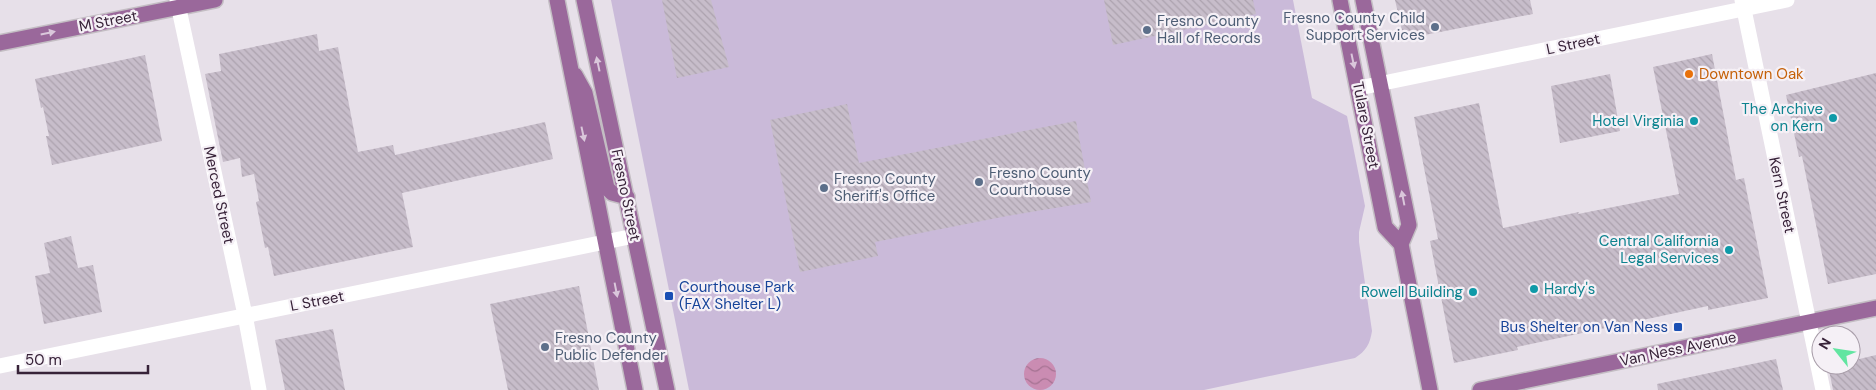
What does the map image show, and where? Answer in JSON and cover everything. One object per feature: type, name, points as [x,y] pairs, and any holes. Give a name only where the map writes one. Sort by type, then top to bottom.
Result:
[{"type":"main road","name":"M Street","points":[[0,43],[178,4],[215,0]]},
{"type":"main road","name":"Fresno Street","points":[[557,0],[568,63],[635,390]]},
{"type":"main road","name":"Fresno Street","points":[[584,0],[667,390]]},
{"type":"main road","name":"Tulare Street","points":[[1340,0],[1385,226],[1401,244],[1430,390]]},
{"type":"main road","name":"Tulare Street","points":[[1364,0],[1409,225],[1401,244]]},
{"type":"main road","points":[[568,63],[585,93],[608,188],[612,193],[627,197]]},
{"type":"main road","name":"Van Ness Avenue","points":[[1480,390],[1876,308]]},
{"type":"street","name":"L Street","points":[[1359,88],[1743,5],[1787,0]]},
{"type":"street","name":"Merced Street","points":[[178,4],[245,315],[259,390]]},
{"type":"street","name":"Kern Street","points":[[1743,5],[1823,390]]},
{"type":"street","name":"L Street","points":[[0,366],[634,236]]},
{"type":"shaded area","points":[[611,0],[1293,0],[1312,98],[1347,116],[1365,206],[1359,232],[1359,242],[1372,331],[1369,343],[1365,350],[1355,358],[1204,390],[689,390]]},
{"type":"water","points":[[1040,358],[1046,359],[1051,363],[1055,368],[1055,380],[1051,385],[1046,389],[1040,390],[1034,389],[1029,385],[1025,380],[1024,374],[1025,368],[1029,363],[1034,359]]},
{"type":"building","points":[[662,0],[711,0],[729,67],[677,78]]},
{"type":"building","name":"Fresno County Hall of Records","points":[[1104,0],[1253,0],[1256,14],[1113,45]]},
{"type":"building","name":"Fresno County Child Support Services","points":[[1395,0],[1530,0],[1533,14],[1404,39]]},
{"type":"building","points":[[317,34],[319,51],[338,47],[358,152],[393,145],[395,155],[545,122],[553,159],[402,193],[413,247],[274,276],[268,247],[265,248],[256,202],[259,201],[254,174],[242,177],[240,158],[223,162],[205,74],[221,71],[219,54]]},
{"type":"building","points":[[1712,54],[1736,180],[1744,178],[1768,298],[1708,310],[1708,306],[1517,347],[1518,350],[1454,363],[1430,241],[1438,239],[1414,117],[1479,103],[1503,228],[1679,194],[1653,67]]},
{"type":"building","points":[[145,55],[162,141],[52,165],[46,136],[49,136],[35,79]]},
{"type":"building","points":[[1876,73],[1876,274],[1828,284],[1802,156],[1799,157],[1786,95]]},
{"type":"building","points":[[1610,74],[1620,131],[1560,143],[1551,86]]},
{"type":"building","points":[[847,104],[859,163],[1076,121],[1091,202],[1007,216],[875,242],[878,256],[800,272],[770,120]]},
{"type":"building","points":[[71,236],[78,268],[93,265],[102,312],[44,324],[35,276],[50,273],[44,243]]},
{"type":"building","name":"Fresno County Public Defender","points":[[579,286],[599,390],[508,390],[490,304]]},
{"type":"building","points":[[333,329],[345,390],[285,390],[275,340]]},
{"type":"building","points":[[1876,355],[1876,390],[1833,390],[1830,375],[1861,375],[1861,359]]},
{"type":"building","points":[[1776,359],[1783,390],[1658,390],[1657,384]]},
{"type":"place","name":"Fresno County Child Support Services","points":[[1435,27]]},
{"type":"place","name":"Fresno County Hall of Records","points":[[1147,30]]},
{"type":"place","name":"Downtown Oak","points":[[1689,74]]},
{"type":"place","name":"The Archive on Kern","points":[[1833,118]]},
{"type":"place","name":"Hotel Virginia","points":[[1694,121]]},
{"type":"place","name":"Fresno County Courthouse","points":[[979,182]]},
{"type":"place","name":"Fresno County Sheriff's Office","points":[[824,188]]},
{"type":"place","name":"Central California Legal Services","points":[[1729,250]]},
{"type":"place","name":"Hardy's","points":[[1534,289]]},
{"type":"place","name":"Rowell Building","points":[[1473,292]]},
{"type":"place","name":"Courthouse Park (FAX Shelter L)","points":[[669,296]]},
{"type":"place","name":"Bus Shelter on Van Ness","points":[[1678,327]]},
{"type":"place","name":"Fresno County Public Defender","points":[[545,347]]}]
